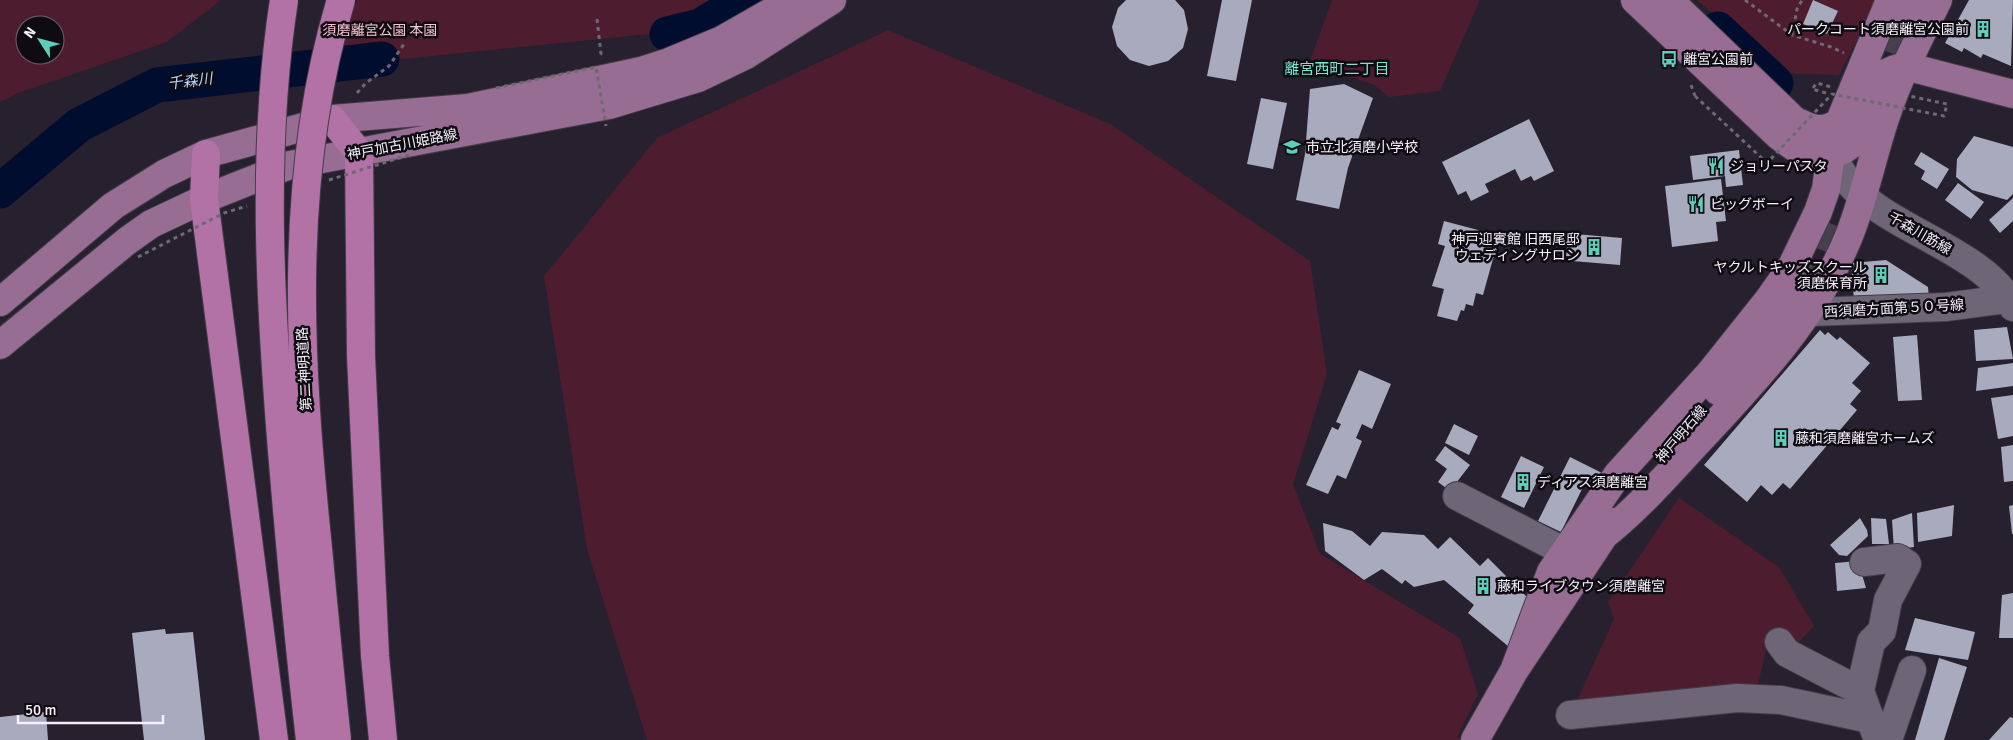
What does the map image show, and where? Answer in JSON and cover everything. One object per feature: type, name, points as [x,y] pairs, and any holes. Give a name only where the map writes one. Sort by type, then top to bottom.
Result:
[{"type":"highway","name":"第二神明道路","points":[[284,0],[272,109],[270,231],[272,306],[289,527],[310,740]]},
{"type":"highway","name":"第二神明道路","points":[[337,740],[302,375],[301,303],[308,168],[317,105],[341,0]]},
{"type":"highway","points":[[332,119],[359,153],[361,365],[375,656],[383,740]]},
{"type":"highway","points":[[206,154],[204,199],[274,740]]},
{"type":"main road","name":"神戸加古川姫路線","points":[[0,302],[113,206],[164,174],[206,154],[332,119],[468,108],[613,78],[696,52],[744,28],[792,0]]},
{"type":"main road","name":"神戸加古川姫路線","points":[[0,346],[127,241],[151,224],[204,199],[290,165],[609,105],[698,78],[746,55],[832,0]]},
{"type":"main road","points":[[1635,0],[1787,128],[1805,171],[1826,189]]},
{"type":"main road","points":[[1668,0],[1787,128],[1802,152],[1812,155],[1831,153],[1849,148],[1864,135],[1905,66],[1938,0]]},
{"type":"main road","points":[[1514,671],[1552,572],[1618,474],[1710,373],[1769,300],[1792,266],[1818,212],[1826,189],[1831,153],[1839,123],[1902,4]]},
{"type":"main road","points":[[1787,128],[1819,130],[1830,128],[1839,123],[1874,81],[1888,71],[1905,66],[2013,94]]},
{"type":"main road","points":[[1475,740],[1514,671],[1602,537],[1629,516],[1767,368],[1805,300],[1830,276],[1850,235],[1886,114],[1905,66]]},
{"type":"street","name":"千森川筋線","points":[[1831,153],[1860,202],[1886,213],[1956,254],[1996,283],[2011,301]]},
{"type":"street","points":[[1826,189],[1860,202]]},
{"type":"street","name":"西須磨方面第５０号線","points":[[1805,300],[1946,307],[2011,301]]},
{"type":"street","points":[[1457,496],[1565,552]]},
{"type":"street","points":[[1864,562],[1898,558],[1907,564],[1888,600],[1882,631],[1871,642],[1860,691],[1874,729]]},
{"type":"street","points":[[1779,642],[1787,653],[1860,691]]},
{"type":"street","points":[[1888,740],[1912,670]]},
{"type":"street","points":[[1570,715],[1737,698],[1780,700],[1874,729]]},
{"type":"path","points":[[1745,0],[1792,35],[1831,46],[1851,57]]},
{"type":"path","points":[[1792,35],[1797,9],[1802,0]]},
{"type":"path","points":[[597,19],[601,54]]},
{"type":"path","points":[[351,100],[366,83],[389,66],[404,44]]},
{"type":"path","points":[[496,88],[596,67],[606,126]]},
{"type":"path","points":[[1836,88],[1817,83],[1812,89],[1944,116],[1947,104],[1909,96]]},
{"type":"path","points":[[1690,84],[1695,96],[1767,163],[1832,94]]},
{"type":"green space","points":[[0,0],[221,0],[167,42],[18,93],[0,102]]},
{"type":"green space","name":"須磨離宮公園 本園","points":[[357,0],[747,0],[698,29],[334,66]]},
{"type":"green space","points":[[1332,0],[1480,0],[1440,91],[1389,97],[1374,85],[1310,61]]},
{"type":"green space","points":[[1697,0],[1878,0],[1839,75],[1784,73]]},
{"type":"green space","points":[[888,30],[1110,124],[1310,261],[1327,374],[1293,484],[1320,554],[1460,638],[1478,694],[1457,737],[1464,740],[647,740],[587,549],[544,276],[657,138]]},
{"type":"green space","points":[[1679,498],[1779,567],[1814,626],[1794,647],[1770,633],[1757,689],[1575,705],[1614,619],[1608,602]]},
{"type":"building","points":[[1126,0],[1175,0],[1184,10],[1188,29],[1183,48],[1168,61],[1149,66],[1130,60],[1117,46],[1112,27],[1118,8]]},
{"type":"building","points":[[1222,0],[1252,0],[1236,81],[1207,76]]},
{"type":"building","points":[[1813,0],[1838,11],[1827,34],[1803,24]]},
{"type":"building","name":"パークコート須磨離宮公園前","points":[[1969,0],[2013,0],[2011,66],[1983,54],[1981,58],[1964,48],[1962,52],[1945,43]]},
{"type":"building","points":[[1344,84],[1373,98],[1348,168],[1339,209],[1296,200],[1305,154],[1310,89]]},
{"type":"building","points":[[1261,98],[1287,103],[1273,169],[1247,164]]},
{"type":"building","points":[[1529,119],[1554,171],[1534,181],[1531,176],[1521,181],[1515,169],[1485,184],[1489,192],[1471,201],[1466,191],[1458,195],[1442,162]]},
{"type":"building","points":[[1974,136],[2013,147],[2013,194],[2007,200],[1972,190],[1956,177],[1957,159]]},
{"type":"building","name":"ジョリーパスタ","points":[[1739,150],[1743,185],[1726,187],[1725,176],[1693,180],[1690,156]]},
{"type":"building","points":[[1921,152],[1949,169],[1937,189],[1921,179],[1925,171],[1914,164]]},
{"type":"building","name":"ビッグボーイ","points":[[1721,179],[1726,221],[1716,222],[1718,241],[1672,247],[1665,186]]},
{"type":"building","points":[[1958,183],[1984,202],[1971,219],[1945,200]]},
{"type":"building","points":[[2013,198],[2013,221],[2000,233],[1989,220]]},
{"type":"building","points":[[1444,221],[1493,234],[1490,246],[1496,248],[1483,295],[1476,293],[1473,306],[1466,304],[1464,311],[1461,310],[1457,321],[1437,316],[1444,289],[1432,286],[1445,246],[1438,244]]},
{"type":"building","name":"神戸迎賓館 旧西尾邸 ウェディングサロン","points":[[1575,234],[1622,238],[1620,265],[1572,261],[1572,256],[1566,256],[1568,237],[1574,237]]},
{"type":"building","name":"ヤクルトキッズスクール 須磨保育所","points":[[1886,260],[1928,287],[1929,298],[1854,300],[1851,263]]},
{"type":"building","points":[[2007,327],[2013,359],[1976,361],[1974,330]]},
{"type":"building","name":"藤和須磨離宮ホームズ","points":[[1820,330],[1825,335],[1828,332],[1837,340],[1840,337],[1870,363],[1852,383],[1861,391],[1850,404],[1857,410],[1790,489],[1783,483],[1772,495],[1761,485],[1747,502],[1704,465]]},
{"type":"building","points":[[1917,335],[1922,400],[1898,401],[1893,337]]},
{"type":"building","points":[[2013,363],[2013,386],[1976,391],[1978,368]]},
{"type":"building","points":[[1359,370],[1391,384],[1372,429],[1362,424],[1356,438],[1362,441],[1346,479],[1337,475],[1328,494],[1306,485],[1332,427],[1338,430],[1341,424],[1336,422]]},
{"type":"building","points":[[2013,395],[2013,436],[1998,439],[1991,398]]},
{"type":"building","points":[[1454,424],[1478,436],[1469,455],[1445,443]]},
{"type":"building","points":[[2013,445],[2013,481],[2004,482],[2001,447]]},
{"type":"building","points":[[1445,446],[1470,465],[1450,491],[1438,482],[1447,469],[1435,460]]},
{"type":"building","name":"ディアス須磨離宮","points":[[1521,456],[1544,467],[1524,508],[1501,497]]},
{"type":"building","points":[[1570,457],[1606,475],[1599,490],[1585,483],[1561,532],[1538,521]]},
{"type":"building","points":[[1954,505],[1952,536],[1918,542],[1917,513]]},
{"type":"building","points":[[2013,505],[2013,534],[2012,534],[2009,506]]},
{"type":"building","points":[[1912,513],[1914,547],[1894,550],[1892,520]]},
{"type":"building","points":[[1860,518],[1867,530],[1868,536],[1847,556],[1839,555],[1830,545]]},
{"type":"building","points":[[1871,518],[1886,519],[1889,544],[1872,544]]},
{"type":"building","name":"藤和ライブタウン須磨離宮","points":[[1323,523],[1352,531],[1370,546],[1382,532],[1424,535],[1438,549],[1450,537],[1480,566],[1488,558],[1529,599],[1514,651],[1468,613],[1474,605],[1444,580],[1414,587],[1405,580],[1402,584],[1382,569],[1364,580],[1325,551]]},
{"type":"building","points":[[1858,561],[1866,588],[1837,591],[1835,563]]},
{"type":"building","points":[[2013,593],[2013,638],[1999,638],[2002,595]]},
{"type":"building","points":[[1915,618],[1975,632],[1968,660],[1905,650]]},
{"type":"building","points":[[165,629],[166,634],[193,632],[205,740],[144,740],[132,633]]},
{"type":"building","points":[[1939,658],[1967,667],[1944,740],[1915,740]]},
{"type":"building","points":[[46,712],[48,740],[0,740],[0,717]]},
{"type":"building","points":[[2010,717],[2013,718],[2013,740],[1989,740]]},
{"type":"waterway","name":"千森川","points":[[667,34],[700,26],[743,0]]},
{"type":"waterway","name":"千森川","points":[[1718,29],[1776,83]]},
{"type":"waterway","name":"千森川","points":[[0,191],[79,125],[157,85],[382,59]]},
{"type":"tunnel","points":[[1875,92],[1904,14]]},
{"type":"tunnel","points":[[1801,287],[1830,212]]},
{"type":"place","name":"パークコート須磨離宮公園前","points":[[1983,29]]},
{"type":"place","name":"離宮公園前","points":[[1669,59]]},
{"type":"place","name":"市立北須磨小学校","points":[[1292,147]]},
{"type":"place","name":"ジョリーパスタ","points":[[1716,166]]},
{"type":"place","name":"ビッグボーイ","points":[[1696,204]]},
{"type":"place","name":"神戸迎賓館 旧西尾邸 ウェディングサロン","points":[[1594,247]]},
{"type":"place","name":"ヤクルトキッズスクール 須磨保育所","points":[[1881,275]]},
{"type":"place","name":"藤和須磨離宮ホームズ","points":[[1781,438]]},
{"type":"place","name":"ディアス須磨離宮","points":[[1523,482]]},
{"type":"place","name":"藤和ライブタウン須磨離宮","points":[[1483,586]]},
{"type":"district","name":"離宮西町二丁目","points":[[1337,69]]}]
